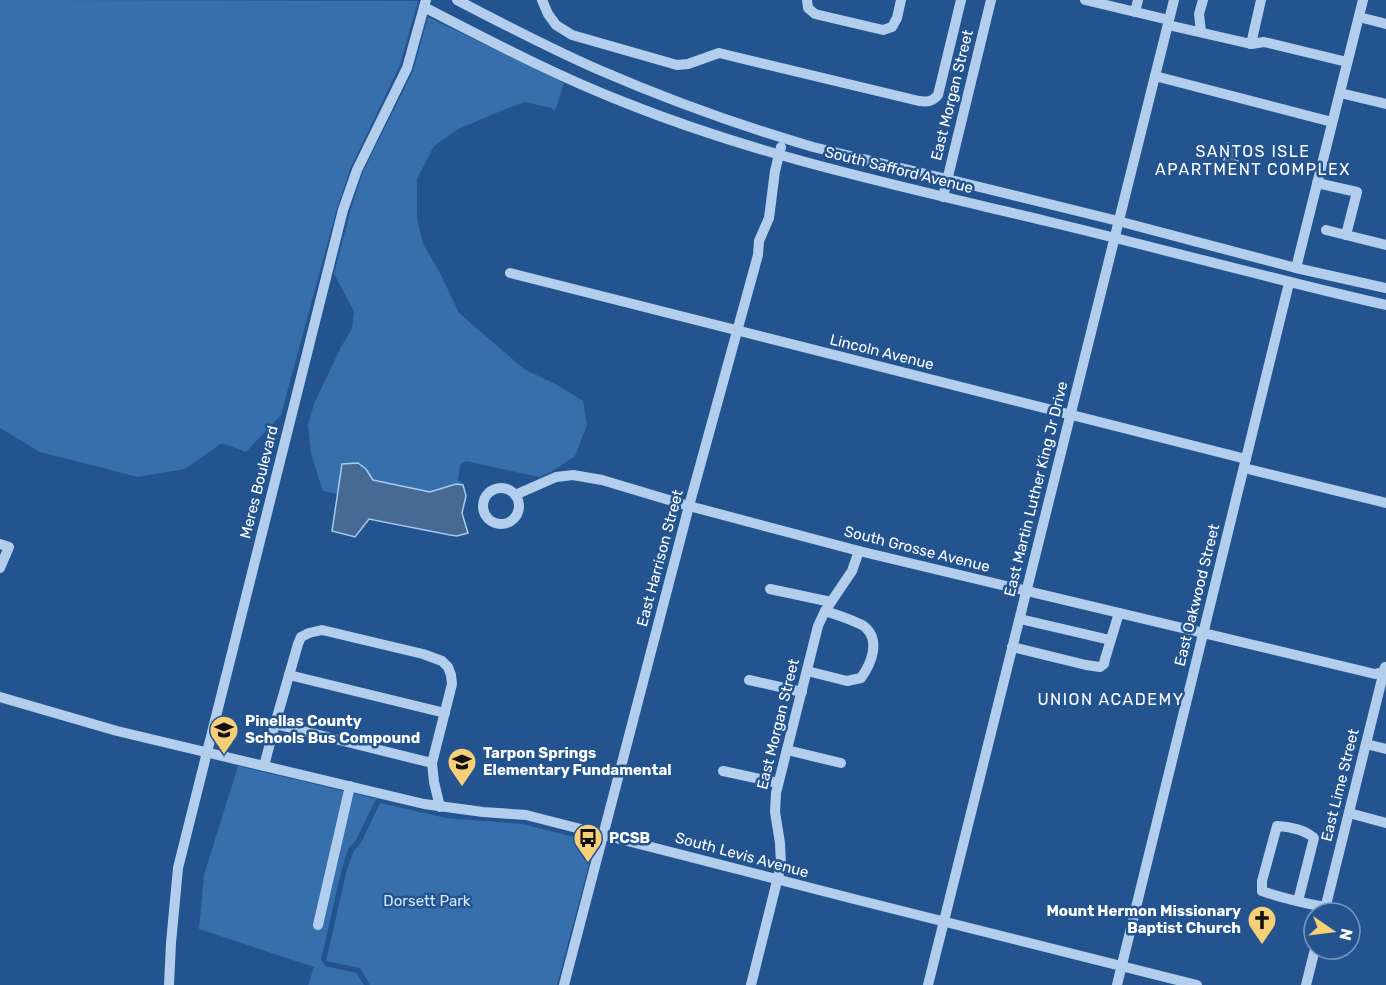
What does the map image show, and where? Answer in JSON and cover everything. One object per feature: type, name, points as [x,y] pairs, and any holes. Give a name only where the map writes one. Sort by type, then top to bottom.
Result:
[{"type":"street","name":"South Safford Avenue","points":[[456,0],[596,69],[650,92],[783,138],[1386,288]]},
{"type":"street","points":[[542,0],[556,25],[572,35],[677,65],[688,64],[719,53],[927,102],[934,100],[938,95],[961,0]]},
{"type":"street","points":[[807,0],[808,8],[815,14],[882,30],[892,27],[897,18],[901,0]]},
{"type":"street","name":"East Morgan Street","points":[[943,197],[991,0]]},
{"type":"street","points":[[1085,0],[1201,32],[1251,44],[1264,42],[1347,63]]},
{"type":"street","points":[[1135,12],[1138,0]]},
{"type":"street","name":"East Martin Luther King Jr Drive","points":[[928,985],[1174,0]]},
{"type":"street","points":[[1201,32],[1199,14],[1203,0]]},
{"type":"street","points":[[1251,44],[1261,0]]},
{"type":"street","points":[[1296,267],[1363,0]]},
{"type":"street","name":"South Safford Avenue","points":[[425,4],[560,75],[624,103],[802,162],[1386,305]]},
{"type":"street","name":"Meres Boulevard","points":[[169,985],[177,868],[343,210],[357,170],[407,68],[425,4]]},
{"type":"street","points":[[1359,17],[1386,24]]},
{"type":"street","points":[[1155,76],[1332,122]]},
{"type":"street","points":[[1340,93],[1386,104]]},
{"type":"street","name":"East Harrison Street","points":[[564,985],[689,506],[758,255],[759,241],[769,218],[775,171],[783,138]]},
{"type":"street","points":[[1317,183],[1357,192],[1346,235]]},
{"type":"street","points":[[1326,230],[1386,245]]},
{"type":"street","name":"Lincoln Avenue","points":[[510,273],[1070,415],[1386,503]]},
{"type":"street","name":"East Oakwood Street","points":[[1117,985],[1289,283]]},
{"type":"street","name":"South Grosse Avenue","points":[[515,495],[556,477],[573,475],[602,480],[689,506],[859,551],[1375,674],[1385,669]]},
{"type":"street","points":[[0,544],[9,547],[0,568]]},
{"type":"street","name":"East Morgan Street","points":[[751,985],[778,880],[781,855],[775,804],[778,783],[818,626],[828,606],[852,572],[859,551]]},
{"type":"street","points":[[770,589],[828,606],[864,626],[869,634],[873,644],[872,657],[869,667],[861,678],[847,681],[807,670]]},
{"type":"street","points":[[1012,647],[1100,667],[1106,659],[1119,613]]},
{"type":"street","points":[[1020,619],[1110,640]]},
{"type":"street","points":[[264,766],[301,637],[322,630],[423,654],[442,661],[448,667],[452,684],[432,763],[440,807]]},
{"type":"street","name":"East Lime Street","points":[[1326,901],[1385,669]]},
{"type":"street","points":[[289,675],[445,713]]},
{"type":"street","points":[[749,680],[802,692]]},
{"type":"street","name":"South Levis Avenue","points":[[0,697],[117,731],[424,804],[526,815],[1197,985]]},
{"type":"street","points":[[275,724],[432,763]]},
{"type":"street","points":[[1366,744],[1386,749]]},
{"type":"street","points":[[787,750],[841,763]]},
{"type":"street","points":[[723,771],[778,783]]},
{"type":"street","points":[[318,925],[350,786]]},
{"type":"street","points":[[1349,813],[1386,823]]},
{"type":"street","points":[[1298,901],[1314,838],[1308,832],[1277,826],[1262,881],[1262,891],[1302,902]]},
{"type":"street","points":[[1306,985],[1312,961]]},
{"type":"green space","points":[[0,0],[418,1],[400,65],[351,167],[337,208],[281,415],[246,452],[222,443],[185,469],[138,477],[40,452],[0,428]]},
{"type":"green space","points":[[428,17],[564,83],[555,111],[525,102],[458,129],[434,146],[417,179],[417,218],[423,244],[459,313],[524,369],[583,401],[587,425],[575,456],[539,477],[466,461],[460,465],[458,480],[464,484],[456,484],[430,492],[373,480],[366,469],[342,464],[338,494],[323,491],[311,454],[308,425],[314,404],[352,329],[354,311],[334,274],[363,172],[413,71]]},
{"type":"green space","points":[[238,766],[377,799],[356,840],[348,849],[321,960],[325,966],[356,973],[364,985],[308,985],[314,967],[199,929],[204,875]]},
{"type":"green space","name":"Dorsett Park","points":[[380,803],[446,818],[522,824],[590,841],[593,849],[557,985],[370,985],[360,968],[326,961],[347,869]]},
{"type":"shaded area","points":[[1227,143],[1238,145],[1235,160],[1238,161],[1236,169],[1231,174],[1221,171],[1225,156],[1221,155]]},
{"type":"shaded area","points":[[358,463],[366,469],[373,480],[430,492],[456,484],[463,485],[466,496],[462,513],[468,533],[457,536],[369,519],[355,537],[332,531],[342,464]]},
{"type":"place","name":"Pinellas County Schools Bus Compound","points":[[224,756]]},
{"type":"place","name":"Tarpon Springs Elementary Fundamental","points":[[462,788]]},
{"type":"place","name":"PCSB","points":[[588,864]]},
{"type":"place","name":"Mount Hermon Missionary Baptist Church","points":[[1262,946]]},
{"type":"district","name":"SANTOS ISLE APARTMENT COMPLEX","points":[[1253,160]]},
{"type":"district","name":"UNION ACADEMY","points":[[1111,699]]}]
